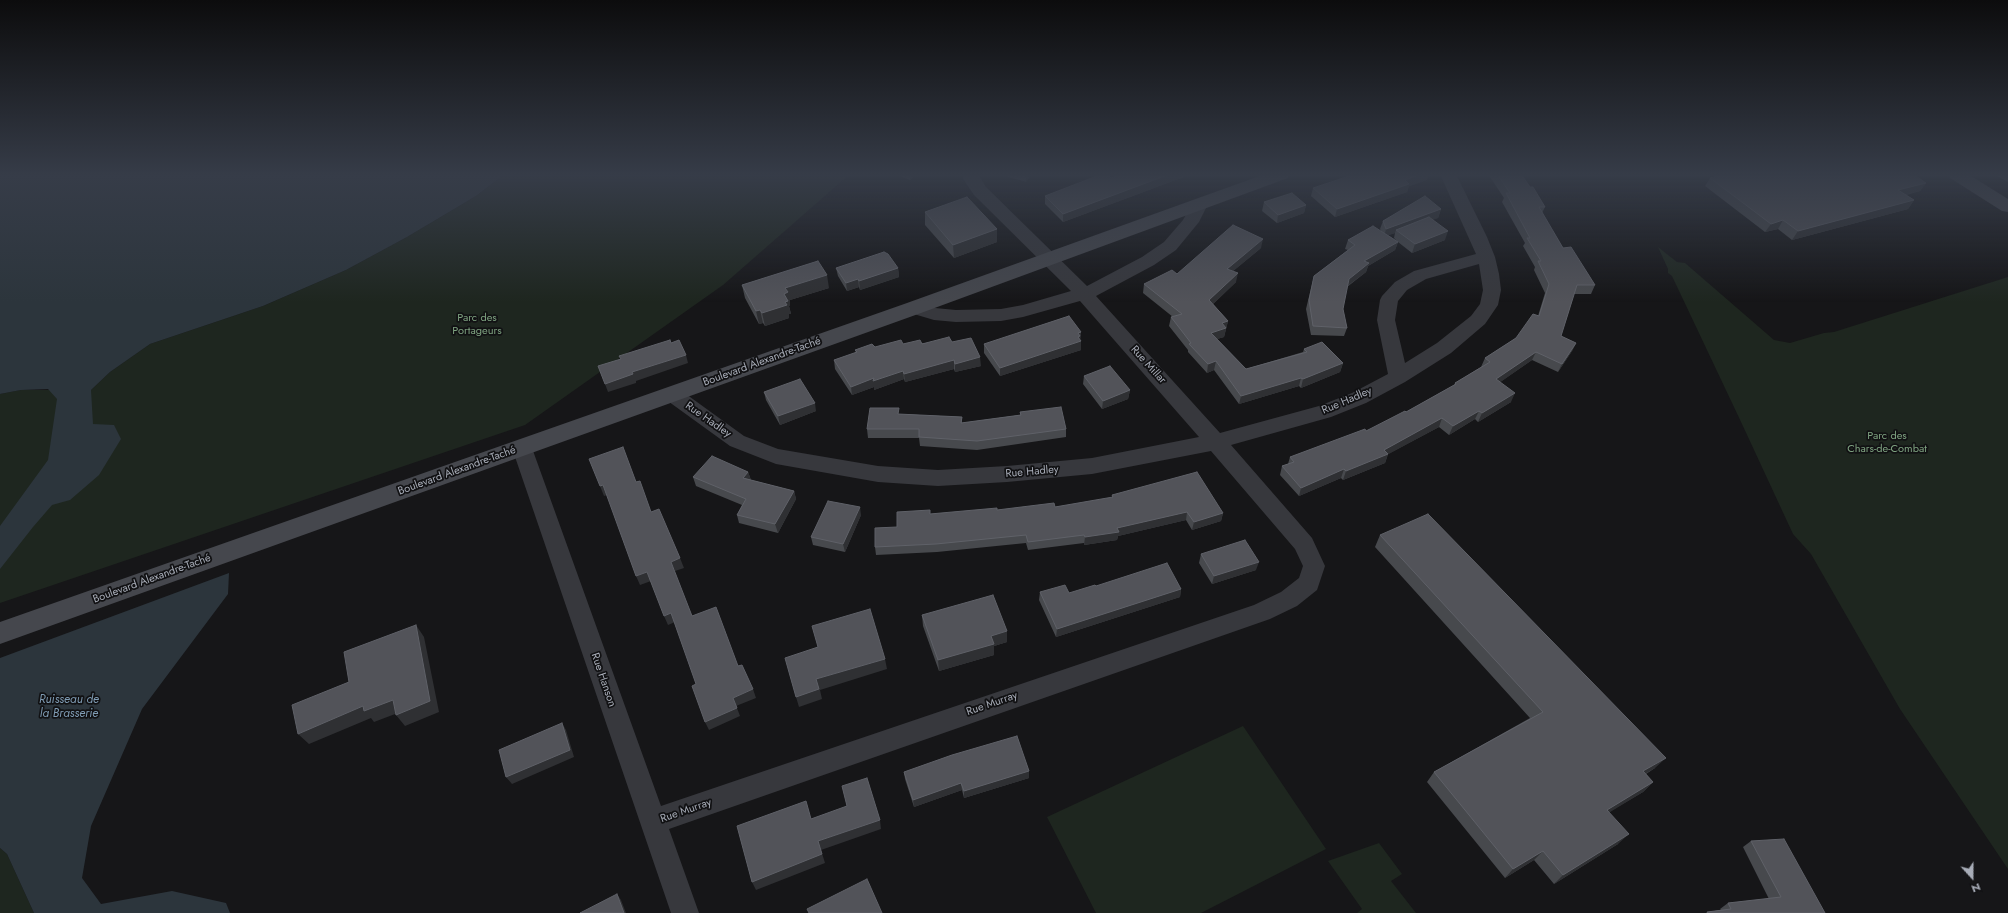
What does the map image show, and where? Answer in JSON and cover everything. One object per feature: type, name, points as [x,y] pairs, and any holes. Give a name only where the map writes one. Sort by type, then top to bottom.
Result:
[{"type":"main road","name":"Boulevard Alexandre-Taché","points":[[0,633],[1170,217]]},
{"type":"street","name":"Rue Millar","points":[[1005,217],[1084,294],[1290,526],[1304,544],[1314,566]]},
{"type":"street","points":[[914,308],[934,314],[956,316],[1001,315],[1023,311],[1084,294],[1104,286],[1148,261],[1170,246],[1193,217]]},
{"type":"street","name":"Rue Hadley","points":[[672,394],[737,441],[776,456],[823,466],[878,474],[938,478],[1007,474],[1092,466],[1215,442],[1324,412],[1359,398],[1398,377],[1444,348],[1478,320],[1488,305],[1492,290],[1486,257],[1468,217]]},
{"type":"street","points":[[1398,377],[1386,320],[1389,300],[1401,286],[1420,275],[1486,257]]},
{"type":"street","name":"Rue Hanson","points":[[522,448],[685,913]]},
{"type":"street","name":"Rue Murray","points":[[653,822],[1262,612],[1289,599],[1308,582],[1314,566]]},
{"type":"green space","name":"Parc des Portageurs","points":[[441,217],[801,217],[723,285],[525,425],[0,603],[0,394],[21,390],[91,390],[110,372],[150,344],[263,306],[346,270]]},
{"type":"green space","name":"Parc des Chars-de-Combat","points":[[1658,247],[1677,262],[1685,263],[1774,340],[1790,343],[1824,333],[1834,332],[2008,277],[2008,869],[1900,709],[1811,554],[1793,534],[1672,276],[1668,273],[1668,269]]},
{"type":"green space","points":[[1243,726],[1326,849],[1201,913],[1096,913],[1047,817]]},
{"type":"green space","points":[[1379,843],[1402,874],[1391,881],[1416,913],[1357,913],[1362,909],[1328,861]]},
{"type":"green space","points":[[0,848],[7,854],[34,913],[0,913]]},
{"type":"water","points":[[0,217],[441,217],[346,270],[263,306],[150,344],[110,372],[91,390],[93,424],[114,425],[121,439],[99,475],[70,500],[52,505],[0,569],[0,526],[48,460],[57,399],[48,389],[21,390],[0,394]]},
{"type":"water","name":"Ruisseau de la Brasserie","points":[[229,573],[228,594],[142,709],[91,826],[82,878],[101,904],[172,891],[226,903],[230,913],[34,913],[7,854],[0,848],[0,658]]},
{"type":"building","points":[[929,217],[985,217],[997,229],[953,245]]},
{"type":"building","points":[[1390,217],[1420,217],[1386,229],[1383,221]]},
{"type":"building","points":[[1429,217],[1448,231],[1415,244],[1396,230]]},
{"type":"building","points":[[1519,217],[1545,217],[1563,248],[1571,247],[1595,285],[1577,285],[1561,336],[1576,343],[1562,364],[1536,352],[1496,379],[1515,393],[1482,413],[1479,411],[1453,426],[1442,418],[1384,450],[1388,454],[1346,471],[1344,469],[1301,488],[1282,466],[1294,462],[1290,457],[1365,429],[1366,431],[1405,411],[1406,412],[1456,384],[1455,383],[1490,362],[1485,358],[1516,338],[1533,314],[1539,316],[1549,284],[1538,261],[1541,261],[1527,238],[1530,238]]},
{"type":"building","points":[[1761,217],[1852,217],[1798,231],[1783,220],[1771,224]]},
{"type":"building","points":[[1233,225],[1263,239],[1227,269],[1238,273],[1209,300],[1228,321],[1222,323],[1226,328],[1211,333],[1246,369],[1307,352],[1304,349],[1322,342],[1343,363],[1303,379],[1301,378],[1241,396],[1216,361],[1208,364],[1189,344],[1191,343],[1171,317],[1182,314],[1144,284],[1172,270],[1177,274]]},
{"type":"building","points":[[1373,226],[1398,242],[1364,261],[1369,263],[1349,279],[1343,309],[1347,328],[1313,326],[1309,300],[1314,276],[1355,245],[1348,240]]},
{"type":"building","points":[[884,252],[888,254],[898,268],[859,281],[858,279],[846,283],[836,268]]},
{"type":"building","points":[[818,261],[827,275],[785,288],[788,292],[784,294],[788,301],[785,302],[787,305],[762,313],[760,310],[756,311],[742,285]]},
{"type":"building","points":[[1069,316],[1081,332],[1078,333],[1080,336],[1078,337],[1081,341],[1000,368],[984,344]]},
{"type":"building","points":[[949,337],[952,342],[971,338],[980,357],[955,364],[954,360],[904,374],[903,371],[873,381],[874,378],[851,387],[834,360],[857,352],[855,350],[872,344],[875,347],[901,340],[903,344],[920,340],[922,344]]},
{"type":"building","points":[[670,340],[671,343],[679,340],[686,355],[632,372],[633,374],[605,384],[598,366],[621,359],[619,356]]},
{"type":"building","points":[[1110,366],[1130,390],[1103,401],[1084,376]]},
{"type":"building","points":[[800,379],[815,403],[778,416],[764,392]]},
{"type":"building","points":[[1061,407],[1066,429],[977,441],[919,437],[919,429],[867,429],[870,408],[899,408],[898,414],[962,417],[961,423],[1021,415],[1020,412]]},
{"type":"building","points":[[623,447],[636,482],[640,481],[651,512],[659,509],[680,558],[671,562],[692,616],[716,607],[738,666],[742,665],[753,689],[733,698],[737,708],[705,722],[692,686],[696,684],[671,613],[664,616],[647,572],[636,576],[603,485],[600,486],[589,459]]},
{"type":"building","points":[[712,456],[748,472],[743,478],[794,491],[775,524],[737,515],[746,499],[693,477]]},
{"type":"building","points":[[1197,472],[1223,513],[1194,522],[1187,512],[1117,528],[1119,532],[1085,537],[1084,535],[1028,542],[1026,535],[936,544],[875,547],[875,528],[897,527],[897,512],[930,510],[930,514],[997,508],[997,510],[1054,503],[1055,507],[1113,497],[1112,495]]},
{"type":"building","points":[[828,501],[860,507],[843,544],[811,537]]},
{"type":"building","points":[[1428,514],[1666,758],[1643,771],[1653,782],[1607,810],[1629,834],[1563,875],[1543,851],[1513,869],[1434,772],[1543,712],[1380,535]]},
{"type":"building","points":[[1245,540],[1259,562],[1214,576],[1201,554]]},
{"type":"building","points":[[1167,563],[1181,589],[1057,629],[1040,592],[1065,585],[1069,593],[1095,585],[1096,586]]},
{"type":"building","points":[[993,595],[1007,631],[991,636],[994,644],[938,660],[922,615]]},
{"type":"building","points":[[870,609],[885,659],[816,679],[819,689],[796,697],[785,658],[818,647],[812,626]]},
{"type":"building","points":[[416,625],[430,701],[396,715],[393,700],[364,711],[363,706],[298,734],[292,705],[349,682],[344,652]]},
{"type":"building","points":[[562,723],[570,750],[506,777],[499,750]]},
{"type":"building","points":[[1017,736],[1029,771],[964,791],[961,783],[913,800],[904,772],[952,755]]},
{"type":"building","points":[[867,778],[880,820],[818,841],[822,854],[752,882],[737,826],[806,801],[811,819],[847,806],[842,786]]},
{"type":"building","points":[[1784,839],[1825,913],[1707,912],[1731,909],[1728,903],[1781,897],[1751,841]]},
{"type":"building","points":[[867,879],[882,913],[809,913],[807,909]]},
{"type":"building","points":[[617,894],[624,913],[580,913]]}]
